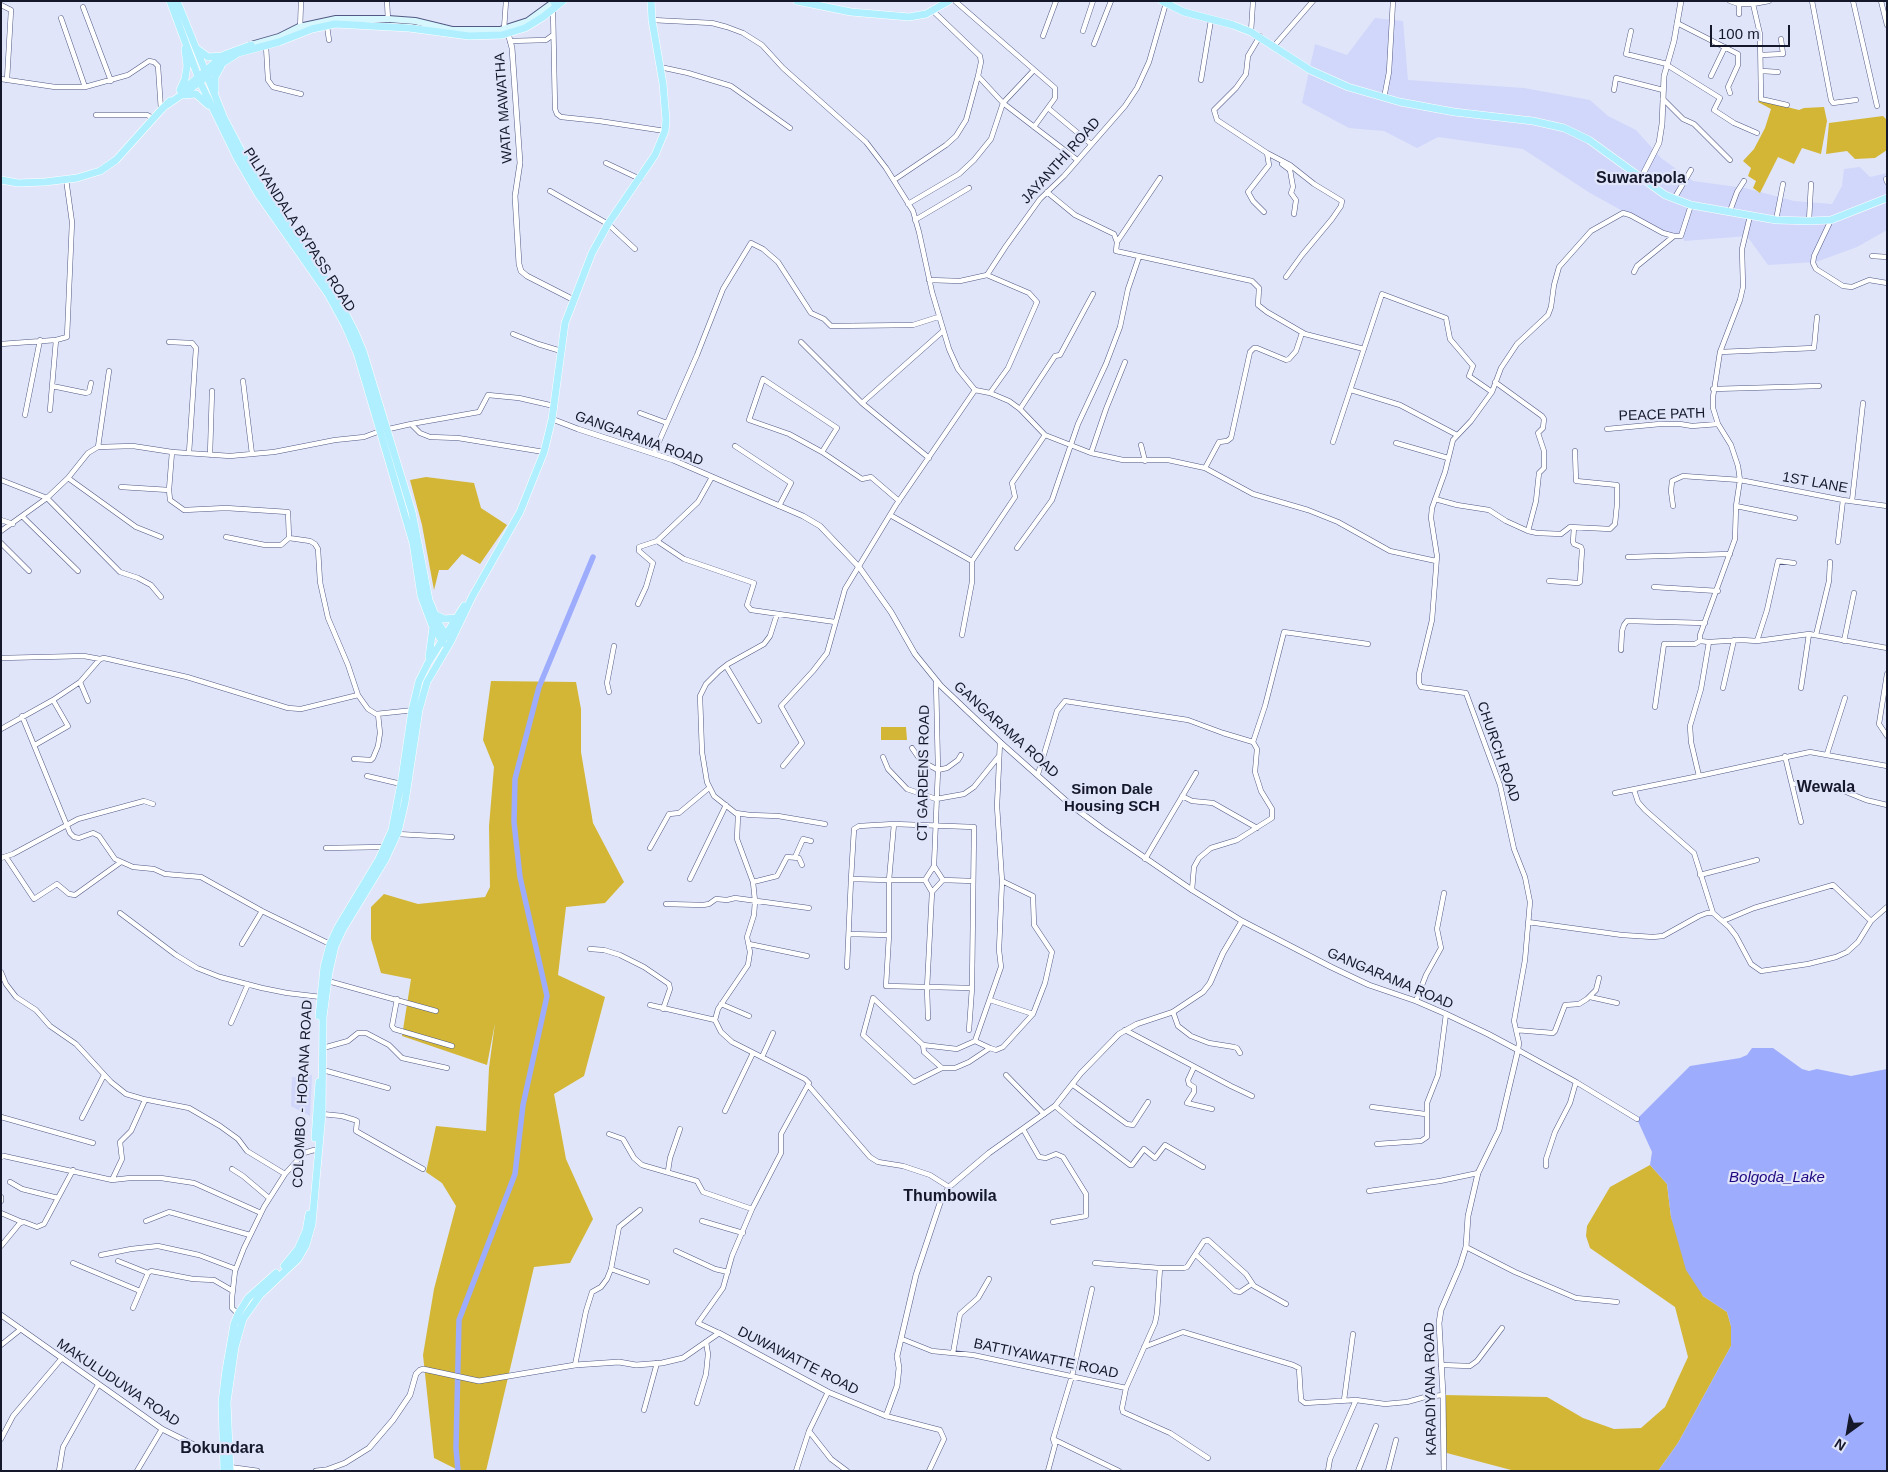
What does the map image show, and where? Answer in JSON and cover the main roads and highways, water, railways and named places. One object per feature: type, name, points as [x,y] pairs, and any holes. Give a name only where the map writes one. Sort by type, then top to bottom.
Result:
[{"type":"main road","name":"PILIYANDALA BYPASS ROAD","points":[[170,1],[199,79],[237,158],[258,194],[328,294],[345,325],[357,353],[412,512],[429,600],[443,638]]},
{"type":"main road","name":"PILIYANDALA BYPASS ROAD","points":[[177,1],[224,118],[264,190],[333,289],[346,312],[363,351],[413,543],[421,596],[433,627],[449,644]]},
{"type":"main road","points":[[194,46],[208,57],[227,57],[279,42],[300,30],[335,24],[438,31],[468,36],[526,28],[554,3],[563,1]]},
{"type":"main road","points":[[646,1],[652,18]]},
{"type":"main road","points":[[415,710],[427,682],[449,644],[472,597],[520,512],[544,452],[552,419],[565,323],[592,254],[608,224],[655,155],[664,131],[666,120],[651,1]]},
{"type":"main road","points":[[797,1],[841,11],[908,17],[933,11],[949,1]]},
{"type":"main road","points":[[1164,2],[1184,12],[1232,25],[1260,36],[1292,60],[1324,78],[1348,87],[1384,98],[1454,112],[1533,121],[1564,128],[1589,140],[1673,200],[1691,205],[1776,220],[1809,221],[1831,220],[1887,198]]},
{"type":"main road","points":[[1,180],[26,183],[66,179],[106,168],[116,160],[161,110],[205,73],[227,57],[251,44],[336,19],[388,18],[465,31],[506,31]]},
{"type":"main road","points":[[178,96],[185,79],[187,66],[183,37]]},
{"type":"main road","points":[[216,98],[215,77],[227,57]]},
{"type":"main road","points":[[178,96],[196,94],[215,113]]},
{"type":"main road","points":[[415,710],[419,681],[428,663],[456,618],[472,597]]},
{"type":"main road","points":[[434,614],[444,619],[456,618]]},
{"type":"main road","points":[[428,663],[433,627]]},
{"type":"main road","name":"COLOMBO - HORANA ROAD","points":[[227,1469],[222,1402],[230,1346],[240,1316],[255,1290],[290,1261],[306,1231],[322,1114],[323,1017],[333,945],[338,926],[392,830],[415,710]]},
{"type":"main road","name":"COLOMBO - HORANA ROAD","points":[[316,1151],[319,1074],[318,1034],[324,967],[333,945],[385,860],[397,834],[405,802],[415,710]]},
{"type":"water","name":"Bolgoda_Lake","points":[[1752,1048],[1773,1048],[1802,1069],[1809,1071],[1817,1069],[1851,1076],[1887,1069],[1887,1471],[1658,1471],[1678,1443],[1731,1346],[1731,1326],[1727,1312],[1703,1296],[1686,1270],[1671,1217],[1667,1184],[1650,1165],[1652,1152],[1637,1119],[1690,1066],[1740,1058],[1747,1055]]},
{"type":"waterway","points":[[458,1471],[456,1448],[459,1320],[515,1174],[523,1105],[547,996],[520,877],[514,822],[515,779],[539,687],[593,557]]},
{"type":"district","name":"Suwarapola","points":[[1641,179]]},
{"type":"district","name":"Wewala","points":[[1826,788]]},
{"type":"district","name":"Simon Dale Housing SCH","points":[[1112,798]]},
{"type":"district","name":"Thumbowila","points":[[950,1197]]},
{"type":"district","name":"Bokundara","points":[[222,1449]]}]
